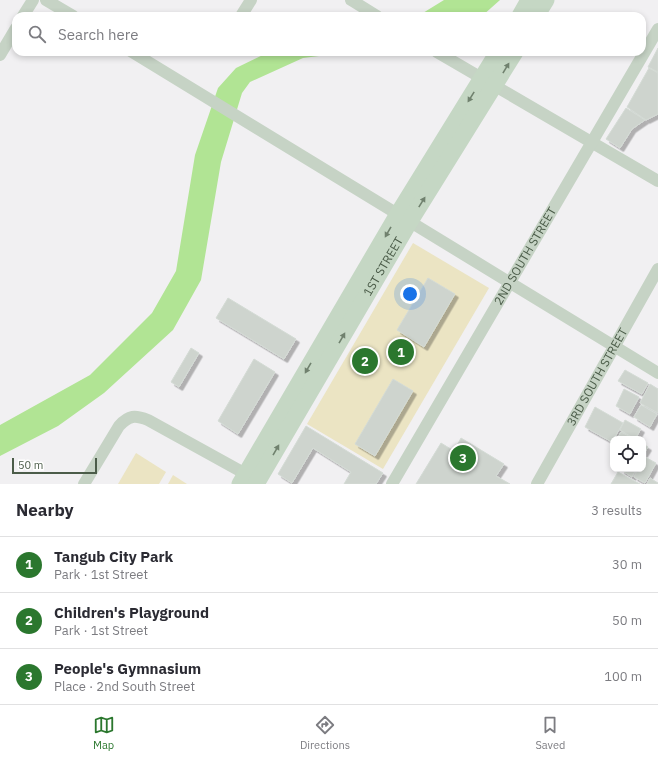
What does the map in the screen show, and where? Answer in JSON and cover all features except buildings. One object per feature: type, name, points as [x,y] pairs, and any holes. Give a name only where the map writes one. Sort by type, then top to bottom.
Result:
[{"type":"main road","points":[[522,12],[529,0]]},
{"type":"main road","points":[[538,12],[546,0]]},
{"type":"main road","name":"1ST STREET","points":[[489,82],[497,56]]},
{"type":"main road","name":"1ST STREET","points":[[252,482],[404,217],[489,82],[512,56]]},
{"type":"street","points":[[26,12],[33,0]]},
{"type":"street","points":[[46,0],[66,12]]},
{"type":"street","points":[[244,12],[251,0]]},
{"type":"street","points":[[351,0],[370,12]]},
{"type":"street","name":"2ND SOUTH STREET","points":[[646,50],[658,29]]},
{"type":"street","points":[[0,55],[12,35]]},
{"type":"street","points":[[139,56],[658,373]]},
{"type":"street","points":[[444,56],[658,181]]},
{"type":"street","name":"2ND SOUTH STREET","points":[[392,484],[642,56]]},
{"type":"street","name":"3RD SOUTH STREET","points":[[537,484],[658,269]]},
{"type":"street","points":[[84,484],[120,426],[131,416],[138,416],[148,420],[252,482]]},
{"type":"shaded area","points":[[444,0],[500,0],[486,12],[424,12]]},
{"type":"shaded area","points":[[261,56],[319,56],[303,58],[250,82],[242,93],[221,162],[201,280],[173,330],[104,393],[58,426],[0,456],[0,425],[90,375],[152,313],[176,271],[195,155],[218,88],[236,68]]},
{"type":"shaded area","points":[[413,243],[489,288],[383,469],[307,424]]},
{"type":"shaded area","points":[[136,453],[166,472],[159,484],[118,484]]},
{"type":"shaded area","points":[[173,475],[187,484],[168,484]]},
{"type":"place","name":"Tangub City Park","points":[[401,352]]},
{"type":"place","name":"Children's Playground","points":[[365,361]]},
{"type":"place","name":"People's Gymnasium","points":[[463,458]]}]
